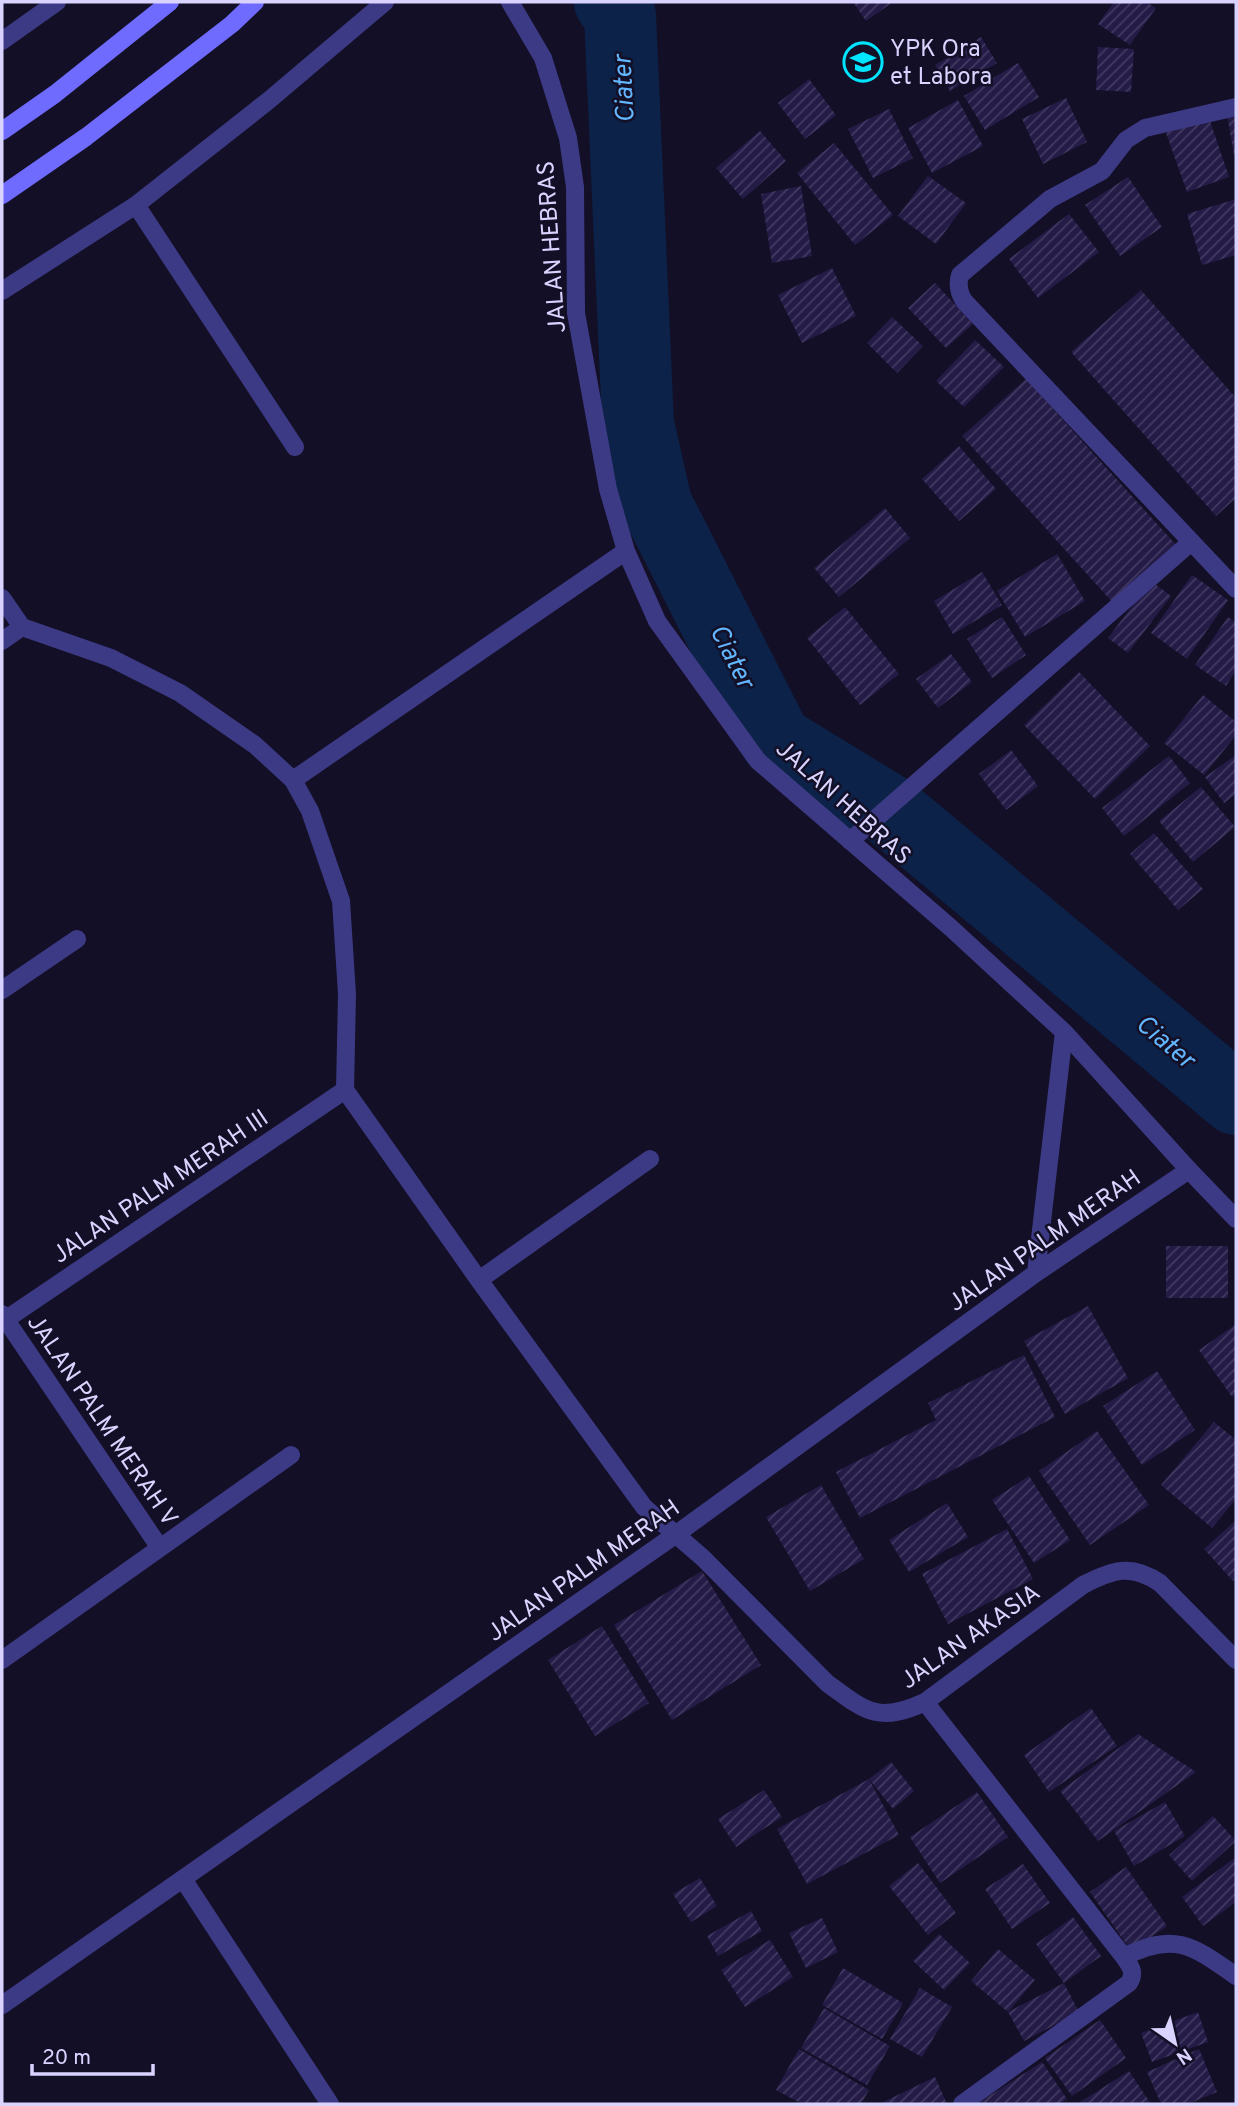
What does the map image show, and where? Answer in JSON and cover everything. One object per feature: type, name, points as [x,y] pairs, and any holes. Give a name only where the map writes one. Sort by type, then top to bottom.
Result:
[{"type":"main road","points":[[2,131],[55,94],[170,2]]},
{"type":"main road","points":[[2,195],[86,137],[232,24],[255,2]]},
{"type":"street","points":[[2,41],[57,2]]},
{"type":"street","points":[[2,291],[136,205],[268,101],[386,2]]},
{"type":"street","name":"JALAN HEBRAS","points":[[510,2],[543,58],[568,138],[575,187],[576,313],[608,489],[626,551],[657,621],[758,761],[951,928],[1064,1032],[1236,1219]]},
{"type":"street","points":[[1236,107],[1145,128],[1126,140],[1102,171],[1050,199],[960,275],[958,282],[964,301],[1236,589]]},
{"type":"street","points":[[136,205],[295,447]]},
{"type":"street","points":[[850,841],[1190,543]]},
{"type":"street","points":[[293,779],[626,551]]},
{"type":"street","points":[[2,598],[22,627],[111,658],[180,693],[255,745],[293,779],[310,811],[341,901],[347,994],[345,1090]]},
{"type":"street","points":[[2,641],[22,627]]},
{"type":"street","points":[[2,990],[77,939]]},
{"type":"street","points":[[1036,1273],[1064,1032]]},
{"type":"street","name":"JALAN AKASIA","points":[[345,1090],[644,1507],[703,1558],[827,1683],[850,1700],[878,1715],[903,1712],[925,1702],[1083,1585],[1102,1575],[1126,1569],[1147,1575],[1160,1584],[1236,1660]]},
{"type":"street","name":"JALAN PALM MERAH III","points":[[3,1318],[345,1090]]},
{"type":"street","points":[[479,1280],[650,1159]]},
{"type":"street","name":"JALAN PALM MERAH","points":[[2,2005],[675,1535],[1036,1273],[1189,1170]]},
{"type":"street","name":"JALAN PALM MERAH V","points":[[3,1318],[160,1548]]},
{"type":"street","name":"JALAN PALM MERAH V","points":[[2,1660],[291,1455]]},
{"type":"street","points":[[925,1702],[1124,1956],[1132,1969],[1133,1977],[1129,1983],[962,2104]]},
{"type":"street","points":[[183,1880],[322,2102]]},
{"type":"street","points":[[1124,1956],[1161,1943],[1184,1944],[1236,1976]]},
{"type":"building","points":[[853,2],[893,2],[866,21]]},
{"type":"building","points":[[1114,2],[1146,2],[1156,8],[1130,45],[1098,24]]},
{"type":"building","points":[[981,37],[997,63],[950,91],[935,65]]},
{"type":"building","points":[[1098,47],[1134,49],[1131,92],[1096,90]]},
{"type":"building","points":[[1018,63],[1039,97],[985,130],[964,96]]},
{"type":"building","points":[[809,79],[836,115],[805,139],[778,103]]},
{"type":"building","points":[[1066,98],[1087,142],[1043,164],[1022,119]]},
{"type":"building","points":[[958,100],[983,146],[932,173],[908,128]]},
{"type":"building","points":[[889,109],[913,158],[873,178],[848,129]]},
{"type":"building","points":[[1236,114],[1236,154],[1234,155],[1227,115]]},
{"type":"building","points":[[1208,115],[1229,177],[1187,192],[1165,130]]},
{"type":"building","points":[[760,131],[786,161],[743,199],[716,168]]},
{"type":"building","points":[[834,143],[893,215],[855,245],[797,173]]},
{"type":"building","points":[[928,176],[966,203],[936,244],[898,216]]},
{"type":"building","points":[[1128,177],[1162,227],[1120,256],[1085,205]]},
{"type":"building","points":[[801,186],[812,256],[772,263],[761,194]]},
{"type":"building","points":[[1236,199],[1236,255],[1202,265],[1187,214]]},
{"type":"building","points":[[1069,214],[1099,252],[1038,298],[1009,259]]},
{"type":"building","points":[[832,268],[856,316],[802,343],[778,295]]},
{"type":"building","points":[[935,283],[973,324],[946,348],[908,308]]},
{"type":"building","points":[[1141,290],[1236,398],[1236,498],[1216,516],[1071,352]]},
{"type":"building","points":[[892,317],[923,346],[897,373],[867,343]]},
{"type":"building","points":[[975,340],[1004,367],[964,407],[936,381]]},
{"type":"building","points":[[1026,379],[1177,546],[1114,604],[962,436]]},
{"type":"building","points":[[959,446],[996,489],[959,521],[922,479]]},
{"type":"building","points":[[885,508],[910,538],[839,597],[814,568]]},
{"type":"building","points":[[1057,554],[1085,601],[1025,637],[997,591]]},
{"type":"building","points":[[982,572],[1002,605],[953,634],[934,601]]},
{"type":"building","points":[[1192,575],[1228,600],[1187,659],[1151,633]]},
{"type":"building","points":[[1151,581],[1171,596],[1128,653],[1108,638]]},
{"type":"building","points":[[845,607],[899,674],[860,705],[807,638]]},
{"type":"building","points":[[1002,617],[1026,655],[992,678],[967,639]]},
{"type":"building","points":[[1228,617],[1236,623],[1236,670],[1226,686],[1195,665]]},
{"type":"building","points":[[951,654],[972,682],[938,708],[916,679]]},
{"type":"building","points":[[1079,672],[1150,746],[1095,799],[1024,725]]},
{"type":"building","points":[[1203,695],[1236,722],[1236,735],[1204,775],[1164,743]]},
{"type":"building","points":[[1011,750],[1038,786],[1006,810],[979,774]]},
{"type":"building","points":[[1236,755],[1236,794],[1224,803],[1205,777]]},
{"type":"building","points":[[1169,756],[1190,783],[1124,836],[1102,808]]},
{"type":"building","points":[[1201,787],[1235,827],[1193,862],[1159,821]]},
{"type":"building","points":[[1154,833],[1203,889],[1178,910],[1130,854]]},
{"type":"building","points":[[1166,1246],[1228,1246],[1228,1298],[1166,1298]]},
{"type":"building","points":[[1088,1306],[1128,1378],[1065,1414],[1024,1341]]},
{"type":"building","points":[[1236,1324],[1236,1394],[1232,1397],[1199,1350]]},
{"type":"building","points":[[1024,1355],[1055,1417],[860,1518],[836,1472],[936,1420],[928,1403]]},
{"type":"building","points":[[1157,1371],[1195,1430],[1142,1465],[1103,1406]]},
{"type":"building","points":[[1214,1422],[1236,1440],[1236,1499],[1212,1528],[1161,1485]]},
{"type":"building","points":[[1097,1431],[1149,1505],[1090,1545],[1039,1471]]},
{"type":"building","points":[[1029,1476],[1070,1540],[1034,1563],[992,1500]]},
{"type":"building","points":[[821,1485],[864,1559],[810,1591],[766,1517]]},
{"type":"building","points":[[947,1503],[968,1537],[909,1572],[889,1540]]},
{"type":"building","points":[[1236,1520],[1236,1578],[1233,1581],[1204,1549]]},
{"type":"building","points":[[1007,1529],[1033,1579],[948,1624],[922,1574]]},
{"type":"building","points":[[702,1571],[761,1665],[672,1720],[614,1625]]},
{"type":"building","points":[[602,1626],[649,1703],[595,1736],[548,1660]]},
{"type":"building","points":[[1091,1708],[1117,1746],[1049,1792],[1024,1755]]},
{"type":"building","points":[[1138,1734],[1196,1772],[1098,1841],[1060,1791]]},
{"type":"building","points":[[891,1762],[914,1791],[893,1809],[869,1779]]},
{"type":"building","points":[[869,1779],[899,1835],[807,1884],[777,1829]]},
{"type":"building","points":[[764,1790],[782,1817],[736,1847],[718,1819]]},
{"type":"building","points":[[977,1792],[1008,1837],[940,1883],[910,1837]]},
{"type":"building","points":[[1165,1802],[1185,1836],[1134,1866],[1114,1831]]},
{"type":"building","points":[[1213,1816],[1236,1841],[1192,1881],[1169,1855]]},
{"type":"building","points":[[1236,1857],[1236,1902],[1203,1926],[1182,1897]]},
{"type":"building","points":[[918,1863],[956,1913],[928,1935],[889,1886]]},
{"type":"building","points":[[1023,1864],[1050,1903],[1012,1929],[985,1889]]},
{"type":"building","points":[[1126,1867],[1167,1926],[1131,1951],[1090,1892]]},
{"type":"building","points":[[700,1878],[717,1906],[691,1922],[673,1894]]},
{"type":"building","points":[[751,1911],[762,1931],[718,1956],[707,1936]]},
{"type":"building","points":[[1073,1917],[1101,1956],[1064,1983],[1036,1944]]},
{"type":"building","points":[[822,1918],[838,1952],[806,1968],[789,1933]]},
{"type":"building","points":[[939,1934],[970,1963],[944,1990],[913,1961]]},
{"type":"building","points":[[770,1940],[793,1977],[745,2007],[721,1970]]},
{"type":"building","points":[[998,1949],[1035,1980],[1008,2012],[971,1981]]},
{"type":"building","points":[[843,1968],[903,2003],[882,2039],[822,2005]]},
{"type":"building","points":[[1064,1983],[1079,2012],[1024,2041],[1008,2012]]},
{"type":"building","points":[[920,1988],[952,2007],[922,2057],[890,2039]]},
{"type":"building","points":[[824,2008],[890,2046],[867,2085],[801,2048]]},
{"type":"building","points":[[1198,2012],[1208,2042],[1152,2062],[1141,2033]]},
{"type":"building","points":[[1100,2020],[1126,2058],[1072,2096],[1045,2058]]},
{"type":"building","points":[[799,2049],[869,2090],[861,2104],[802,2104],[776,2090]]},
{"type":"building","points":[[1199,2049],[1217,2092],[1188,2104],[1161,2104],[1147,2072]]},
{"type":"building","points":[[1042,2062],[1067,2099],[1059,2104],[977,2104]]},
{"type":"building","points":[[1129,2071],[1151,2104],[1077,2104]]},
{"type":"building","points":[[935,2077],[947,2104],[879,2104]]},
{"type":"waterway","name":"Ciater","points":[[610,2],[620,15],[638,424],[656,504],[776,741],[889,810],[1236,1099]]},
{"type":"place","name":"YPK Ora et Labora","points":[[863,62]]}]
